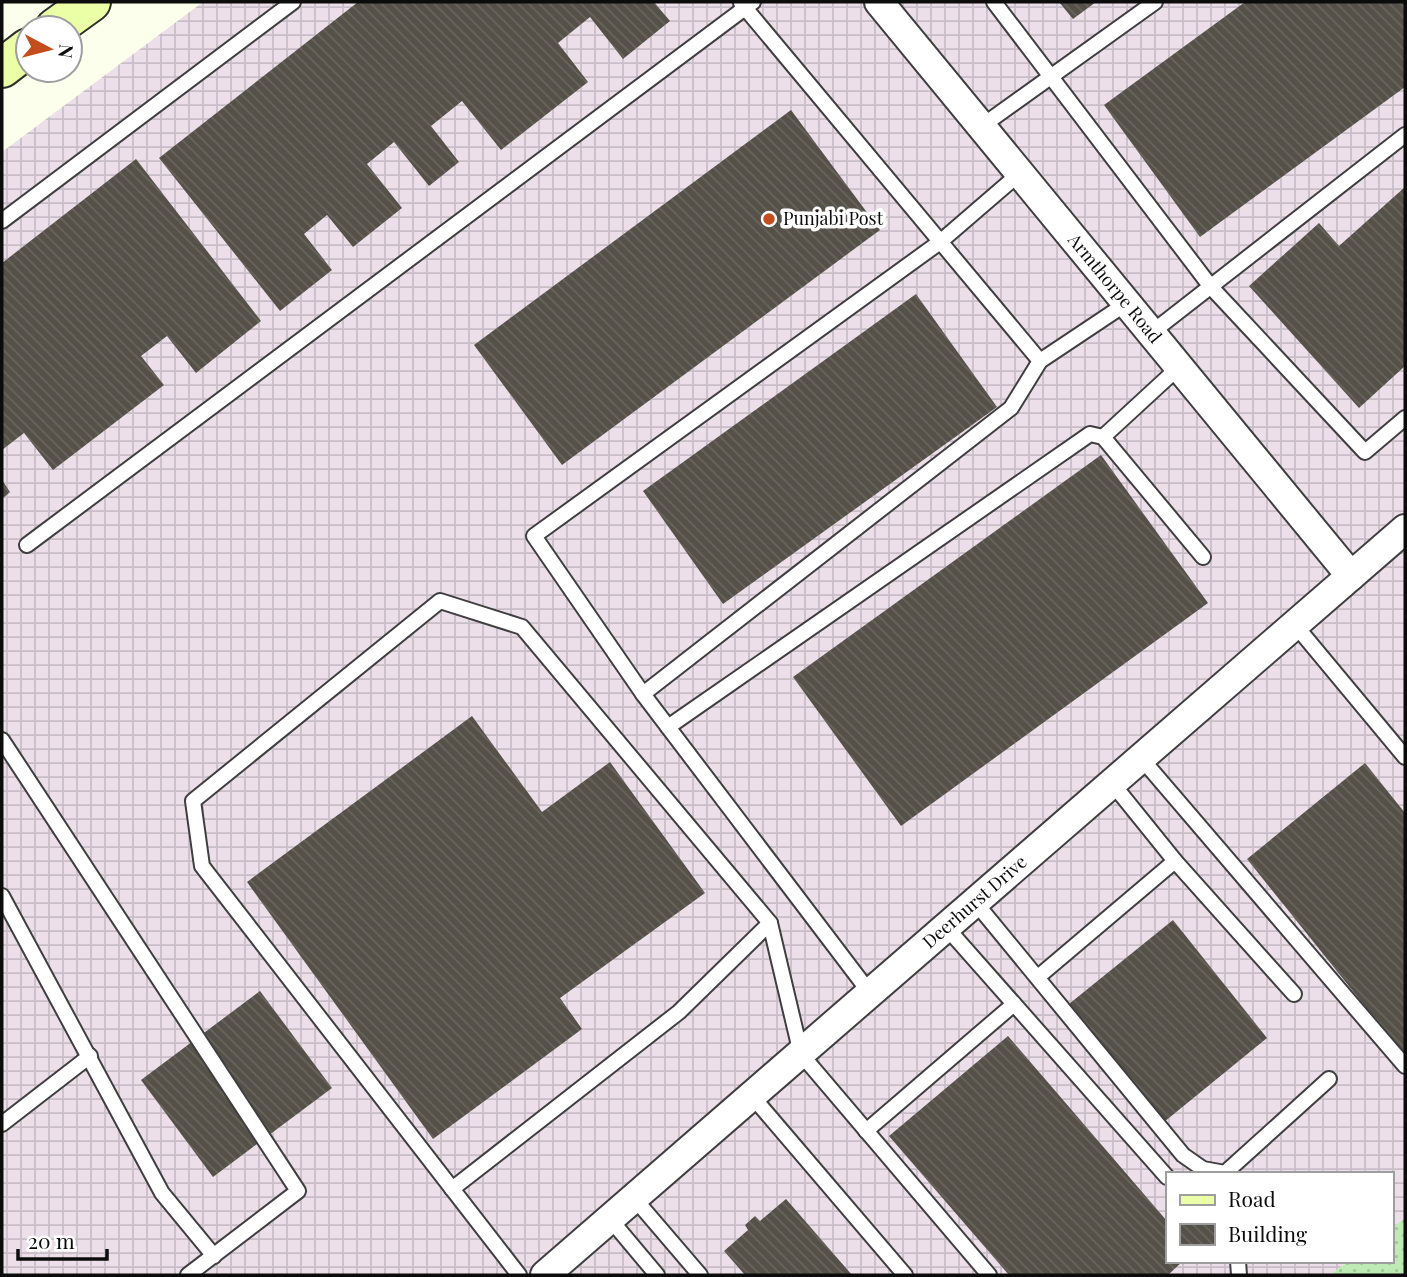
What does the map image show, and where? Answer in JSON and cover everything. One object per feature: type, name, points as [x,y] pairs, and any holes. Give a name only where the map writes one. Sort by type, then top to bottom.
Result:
[{"type":"main road","points":[[74,14],[91,2]]},
{"type":"street","name":"Armthorpe Road","points":[[879,2],[1351,576]]},
{"type":"street","name":"Deerhurst Drive","points":[[545,1275],[1405,529]]},
{"type":"lane","points":[[2,221],[293,2]]},
{"type":"lane","points":[[994,2],[1049,78],[1211,287],[1365,452],[1405,418]]},
{"type":"lane","points":[[982,127],[1155,2]]},
{"type":"lane","points":[[27,545],[746,4],[1040,361]]},
{"type":"lane","points":[[1151,333],[1405,135]]},
{"type":"lane","points":[[870,993],[643,694],[534,536],[940,242],[1020,173]]},
{"type":"lane","points":[[643,694],[1011,408],[1040,361],[1127,303]]},
{"type":"lane","points":[[1103,437],[1179,367]]},
{"type":"lane","points":[[668,727],[1090,434],[1103,437],[1203,557]]},
{"type":"lane","points":[[519,1275],[202,866],[193,801],[440,601],[522,627],[769,923],[801,1054],[989,1275]]},
{"type":"lane","points":[[1296,626],[1405,757]]},
{"type":"lane","points":[[2,740],[298,1191],[188,1275]]},
{"type":"lane","points":[[1141,758],[1405,1066]]},
{"type":"lane","points":[[1112,783],[1175,861],[1294,994]]},
{"type":"lane","points":[[1038,977],[1175,861]]},
{"type":"lane","points":[[2,896],[162,1193],[214,1256]]},
{"type":"lane","points":[[975,902],[1183,1155],[1203,1169],[1220,1172]]},
{"type":"lane","points":[[452,1189],[679,1012],[769,923]]},
{"type":"lane","points":[[946,927],[1166,1176]]},
{"type":"lane","points":[[866,1130],[1014,1004]]},
{"type":"lane","points":[[2,1124],[90,1056]]},
{"type":"lane","points":[[1226,1172],[1329,1079]]},
{"type":"lane","points":[[752,1096],[905,1275]]},
{"type":"lane","points":[[634,1198],[700,1275]]},
{"type":"lane","points":[[610,1219],[657,1275]]},
{"type":"shaded area","points":[[203,2],[1405,2],[1405,1218],[1393,1227],[1393,1172],[1166,1172],[1166,1263],[1346,1263],[1330,1275],[2,1275],[2,152]]},
{"type":"green space","points":[[1405,1218],[1405,1275],[1330,1275],[1346,1263],[1393,1263],[1393,1227]]},
{"type":"building","points":[[358,2],[654,2],[670,21],[623,59],[590,17],[558,43],[588,82],[501,150],[462,101],[431,126],[459,162],[429,186],[394,142],[367,164],[402,208],[353,247],[327,215],[304,234],[332,270],[280,311],[159,158]]},
{"type":"building","points":[[1059,2],[1096,2],[1073,19]]},
{"type":"building","points":[[1245,2],[1405,2],[1405,87],[1200,237],[1104,105]]},
{"type":"building","points":[[791,110],[880,230],[562,465],[474,345]]},
{"type":"building","points":[[136,159],[261,321],[196,373],[167,336],[141,356],[164,385],[53,470],[24,433],[2,450],[2,263]]},
{"type":"building","points":[[1405,187],[1405,366],[1359,408],[1249,286],[1319,223],[1339,246]]},
{"type":"building","points":[[916,294],[997,407],[723,604],[643,491]]},
{"type":"building","points":[[1101,455],[1208,603],[901,826],[793,677]]},
{"type":"building","points":[[2,480],[10,492],[2,499]]},
{"type":"building","points":[[472,716],[542,812],[610,762],[705,893],[560,998],[582,1029],[433,1139],[247,882]]},
{"type":"building","points":[[1365,763],[1405,813],[1405,1056],[1247,859]]},
{"type":"building","points":[[1173,920],[1267,1038],[1164,1122],[1069,1004]]},
{"type":"building","points":[[260,991],[332,1088],[213,1177],[141,1080]]},
{"type":"building","points":[[1008,1036],[1166,1220],[1166,1263],[1181,1263],[1168,1275],[1009,1275],[889,1136]]},
{"type":"building","points":[[786,1199],[852,1275],[745,1275],[724,1251],[748,1230],[745,1225],[755,1216],[760,1221]]},
{"type":"place","name":"Punjabi Post","points":[[769,219]]}]
